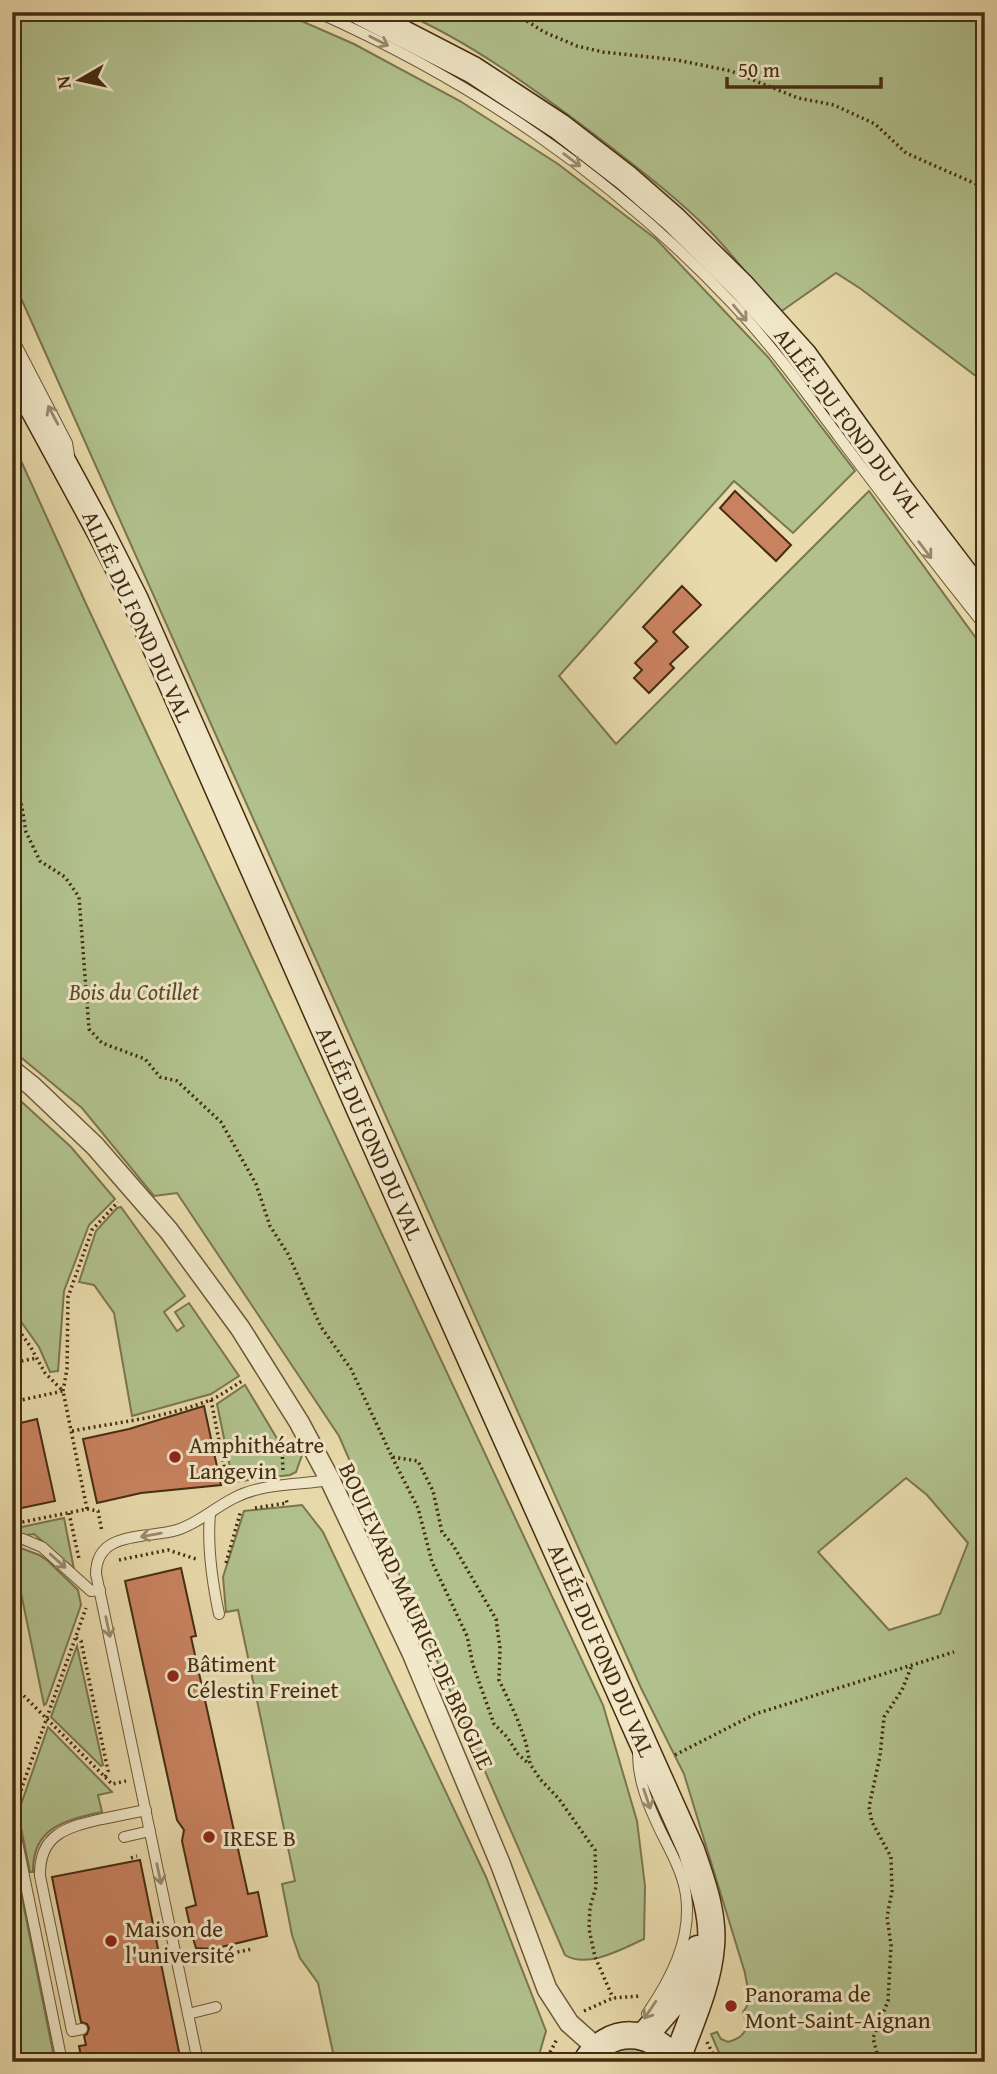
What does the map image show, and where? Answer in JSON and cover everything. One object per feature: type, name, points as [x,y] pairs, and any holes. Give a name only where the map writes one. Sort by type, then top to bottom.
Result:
[{"type":"street","name":"ALLÉE DU FOND DU VAL","points":[[361,12],[472,70],[560,127],[626,178],[674,220],[741,286],[804,356],[901,491],[985,601]]},
{"type":"street","name":"ALLÉE DU FOND DU VAL","points":[[12,369],[135,600],[691,1850],[708,1906],[711,1946],[705,1979],[675,2062]]},
{"type":"street","name":"BOULEVARD MAURICE DE BROGLIE","points":[[12,1070],[79,1129],[170,1231],[240,1328],[299,1422],[330,1480],[434,1704],[500,1863],[547,1989],[592,2055]]},
{"type":"street","name":"ALLÉE DU FOND DU VAL","points":[[638,2036],[670,2006],[687,1978],[698,1949],[708,1906]]},
{"type":"street","points":[[592,2055],[612,2039],[638,2036],[662,2046],[675,2062]]},
{"type":"lane","points":[[317,12],[436,71],[523,124],[649,221],[731,303],[791,373],[985,626]]},
{"type":"lane","points":[[12,337],[67,443],[72,479]]},
{"type":"lane","points":[[198,2062],[96,1574],[96,1560],[105,1548],[118,1541],[193,1524],[234,1497],[269,1487],[330,1480]]},
{"type":"lane","points":[[210,1514],[212,1581],[219,1614]]},
{"type":"lane","points":[[12,1541],[23,1539],[43,1547],[91,1591],[100,1590]]},
{"type":"lane","points":[[638,2036],[676,1966],[686,1929],[686,1894],[675,1861],[652,1813],[638,1766],[639,1732]]},
{"type":"lane","points":[[82,2029],[72,2031],[40,1877],[40,1862],[54,1836],[72,1826],[146,1810]]},
{"type":"lane","points":[[12,1817],[62,2062]]},
{"type":"lane","points":[[124,1837],[150,1831]]},
{"type":"lane","points":[[188,2014],[216,2007]]},
{"type":"path","points":[[513,12],[544,32],[577,46],[603,52],[677,60],[731,71],[799,98],[834,105],[875,124],[906,153],[985,188]]},
{"type":"path","points":[[12,790],[21,802],[26,832],[40,861],[65,877],[79,897],[89,1029],[102,1043],[145,1059],[160,1077],[177,1081],[221,1122],[256,1184],[270,1226],[288,1255],[321,1327],[351,1369],[418,1508],[432,1562],[467,1636],[473,1665],[494,1724],[559,1799],[595,1850],[596,1887],[590,1907],[589,1929],[595,1957],[613,1998]]},
{"type":"path","points":[[12,859],[16,872],[12,885]]},
{"type":"path","points":[[12,893],[17,934],[12,960]]},
{"type":"path","points":[[87,1509],[63,1391],[68,1297],[92,1230],[114,1205],[134,1190]]},
{"type":"path","points":[[12,1321],[45,1373],[63,1391]]},
{"type":"path","points":[[16,1362],[37,1358]]},
{"type":"path","points":[[71,1431],[115,1422],[132,1422],[211,1400],[242,1381]]},
{"type":"path","points":[[12,1402],[63,1391]]},
{"type":"path","points":[[211,1400],[228,1488]]},
{"type":"path","points":[[282,1446],[283,1476]]},
{"type":"path","points":[[392,1457],[418,1461],[433,1491],[442,1532],[453,1545],[496,1619],[500,1648],[499,1681],[517,1718],[530,1764]]},
{"type":"path","points":[[222,1566],[226,1563],[241,1509],[287,1503],[286,1499]]},
{"type":"path","points":[[12,1524],[87,1509],[98,1511],[102,1532]]},
{"type":"path","points":[[69,1513],[79,1560]]},
{"type":"path","points":[[116,1560],[168,1550],[204,1562]]},
{"type":"path","points":[[15,1798],[21,1790],[76,1638],[86,1609],[85,1596]]},
{"type":"path","points":[[76,1638],[81,1641],[108,1771],[105,1777]]},
{"type":"path","points":[[654,1766],[755,1714],[954,1652]]},
{"type":"path","points":[[872,2062],[877,2053],[873,2038],[888,2001],[891,1945],[887,1917],[892,1891],[891,1857],[872,1822],[869,1807],[880,1756],[884,1717],[902,1690],[912,1665]]},
{"type":"path","points":[[12,1684],[112,1784],[133,1780]]},
{"type":"path","points":[[131,1858],[137,1856]]},
{"type":"path","points":[[187,1952],[200,1960],[252,1949]]},
{"type":"green space","points":[[12,12],[281,12],[354,44],[460,101],[558,164],[656,239],[768,357],[855,471],[793,533],[734,481],[559,676],[616,744],[869,491],[985,647],[985,2062],[723,2062],[711,2034],[717,2032],[721,2039],[728,2042],[742,2035],[746,2028],[743,2012],[749,1999],[748,1989],[684,1774],[641,1688],[12,278]],"holes":[[[906,1478],[927,1495],[968,1543],[940,1614],[889,1630],[818,1552]]]},
{"type":"green space","points":[[401,12],[985,12],[985,383],[836,273],[779,313],[710,231],[640,170],[526,84],[451,37]]},
{"type":"green space","name":"Bois du Cotillet","points":[[12,441],[603,1705],[637,1821],[645,1886],[644,1939],[615,1952],[584,1960],[565,1955],[339,1436],[177,1193],[154,1196],[82,1108],[12,1050]]},
{"type":"green space","points":[[12,1093],[71,1147],[115,1199],[89,1225],[64,1291],[58,1371],[50,1372],[39,1347],[12,1309]]},
{"type":"green space","points":[[121,1207],[185,1296],[164,1312],[177,1331],[184,1326],[175,1312],[189,1303],[239,1376],[211,1394],[132,1416],[114,1313],[94,1285],[79,1282],[96,1231]]},
{"type":"green space","points":[[245,1385],[285,1452],[298,1446],[302,1455],[296,1472],[233,1482],[217,1404]]},
{"type":"green space","points":[[302,1505],[323,1532],[486,1877],[546,2031],[537,2062],[335,2062],[318,1983],[300,1958],[292,1935],[282,1884],[295,1881],[238,1610],[226,1612],[223,1577],[244,1511]]},
{"type":"green space","points":[[64,1518],[74,1569],[34,1534],[12,1537],[12,1529]]},
{"type":"green space","points":[[18,1547],[48,1561],[78,1590],[81,1605],[44,1705],[12,1549]]},
{"type":"green space","points":[[77,1646],[103,1765],[101,1766],[51,1717]]},
{"type":"green space","points":[[48,1727],[112,1792],[98,1795],[102,1812],[76,1818],[45,1835],[34,1857],[33,1872],[30,1872],[18,1813]]},
{"type":"green space","points":[[20,1888],[55,2062],[12,2062],[12,1894]]},
{"type":"green space","points":[[620,2046],[645,2048],[660,2062],[598,2062]]},
{"type":"building","points":[[735,491],[791,545],[776,561],[720,508]]},
{"type":"building","points":[[682,586],[701,605],[673,632],[688,647],[670,664],[674,668],[649,693],[634,678],[642,670],[635,663],[657,641],[643,627]]},
{"type":"building","name":"Amphithéatre Langevin","points":[[204,1406],[221,1485],[141,1493],[97,1503],[83,1439],[129,1429]]},
{"type":"building","points":[[37,1419],[55,1501],[12,1510],[12,1425]]},
{"type":"building","points":[[181,1568],[196,1636],[191,1637],[248,1894],[258,1892],[267,1936],[213,1949],[196,1948],[192,1935],[186,1908],[196,1905],[182,1841],[184,1830],[177,1820],[125,1581]]},
{"type":"building","name":"Maison de l'université","points":[[140,1860],[181,2062],[82,2062],[79,2046],[86,2045],[84,2036],[89,2028],[81,2022],[52,1877]]},
{"type":"place","name":"Amphithéatre Langevin","points":[[175,1457]]},
{"type":"place","name":"Bâtiment Célestin Freinet","points":[[173,1676]]},
{"type":"place","name":"IRESE B","points":[[209,1837]]},
{"type":"place","name":"Maison de l'université","points":[[111,1941]]},
{"type":"place","name":"Panorama de Mont-Saint-Aignan","points":[[731,2006]]}]
